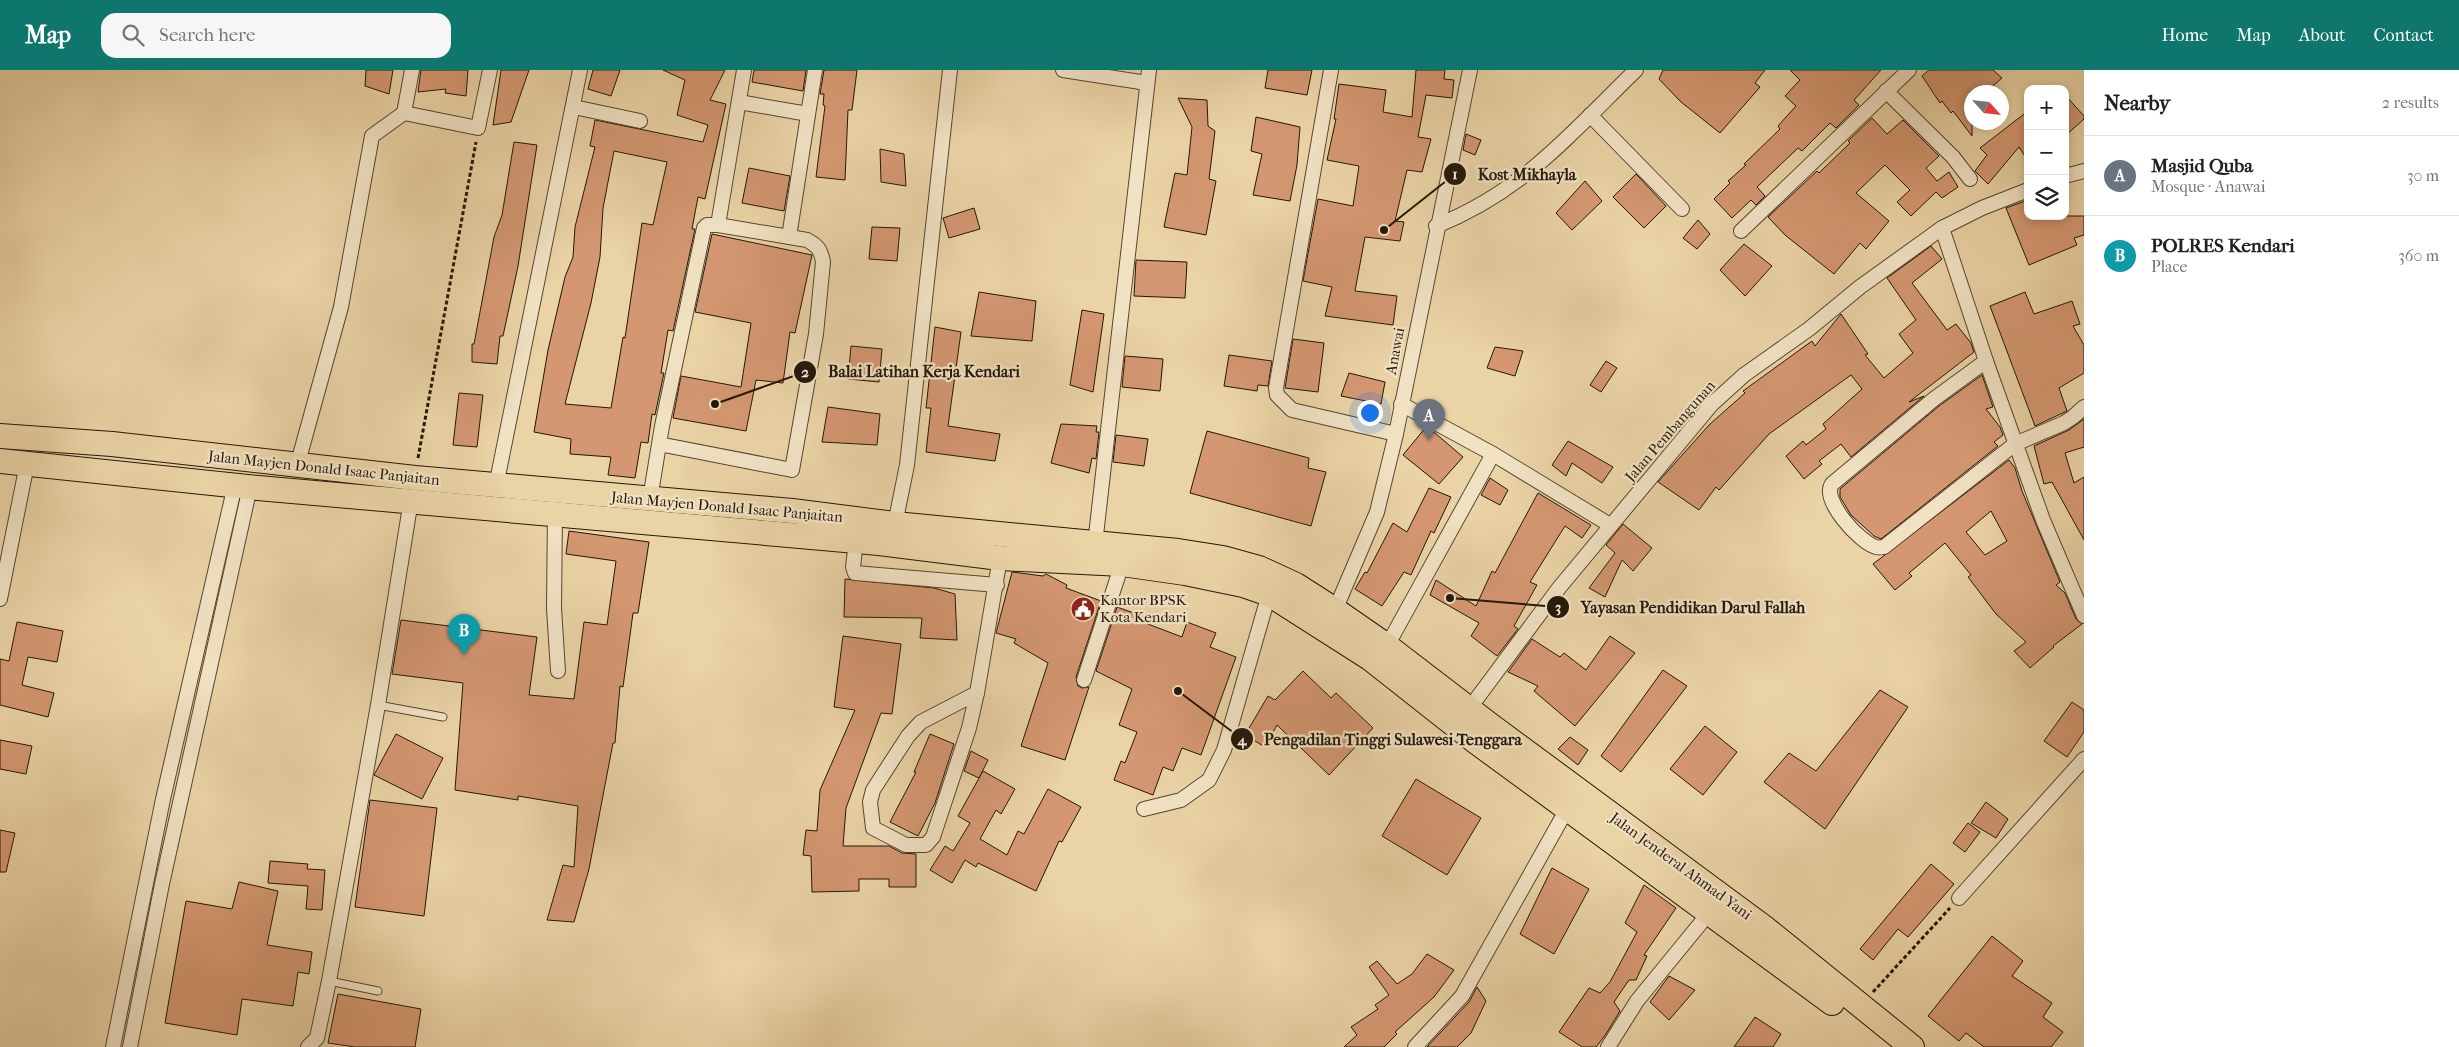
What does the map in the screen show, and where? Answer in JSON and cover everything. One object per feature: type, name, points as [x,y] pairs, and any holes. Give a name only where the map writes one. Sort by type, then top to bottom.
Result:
[{"type":"highway","name":"Jalan Mayjen Donald Isaac Panjaitan","points":[[0,436],[112,444],[297,466],[554,515],[856,540],[1000,558],[1122,564],[1185,573],[1269,594],[1387,646],[1415,681]]},
{"type":"highway","points":[[108,471],[112,444]]},
{"type":"highway","name":"Jalan Mayjen Donald Isaac Panjaitan","points":[[0,461],[243,486],[413,489],[496,486],[792,511],[894,524],[1095,544],[1178,550],[1223,558],[1259,568],[1296,585],[1371,659],[1415,681]]},
{"type":"highway","points":[[1415,681],[1438,699]]},
{"type":"highway","name":"Jalan Jenderal Ahmad Yani","points":[[1438,699],[1470,709],[1766,929],[1860,1007],[1912,1047]]},
{"type":"highway","name":"Jalan Jenderal Ahmad Yani","points":[[1438,699],[1567,809],[1817,992],[1887,1047]]},
{"type":"street","points":[[297,466],[341,307],[372,136],[404,113],[412,70]]},
{"type":"street","points":[[404,113],[478,128],[490,70]]},
{"type":"street","points":[[496,486],[580,70]]},
{"type":"street","points":[[718,225],[744,70]]},
{"type":"street","points":[[789,237],[815,70]]},
{"type":"street","points":[[894,524],[907,465],[950,70]]},
{"type":"street","points":[[1063,70],[1148,77],[1095,544]]},
{"type":"street","points":[[1331,70],[1276,388],[1277,395],[1292,410],[1396,434]]},
{"type":"street","name":"Anawai","points":[[1331,620],[1376,512],[1396,434],[1436,226],[1470,70]]},
{"type":"street","points":[[1436,226],[1463,215],[1498,195],[1536,168],[1566,141],[1636,70]]},
{"type":"street","points":[[1742,231],[1909,70]]},
{"type":"street","points":[[1886,91],[1953,156],[1970,179]]},
{"type":"street","points":[[739,102],[808,114]]},
{"type":"street","points":[[574,107],[640,121]]},
{"type":"street","points":[[1590,115],[1682,209]]},
{"type":"street","points":[[2069,175],[2084,172]]},
{"type":"street","name":"Jalan Pembangunan","points":[[1470,709],[1559,588],[1712,404],[1744,375],[1809,329],[1860,287],[1942,228],[1982,208],[2024,192]]},
{"type":"street","points":[[650,499],[659,444],[702,233],[707,225],[718,225],[807,240],[816,244],[821,250],[823,262],[816,334],[792,470],[659,444]]},
{"type":"street","points":[[1942,228],[2015,444],[2043,520],[2084,616]]},
{"type":"street","points":[[1986,361],[1934,399],[1829,488],[1829,498],[1851,528],[1876,547],[1884,547],[2015,444],[2064,423],[2074,417],[2084,406]]},
{"type":"street","points":[[1401,404],[1493,454],[1610,525]]},
{"type":"street","points":[[1387,646],[1493,454]]},
{"type":"street","points":[[0,599],[27,464]]},
{"type":"street","points":[[113,1047],[163,799],[243,486]]},
{"type":"street","points":[[130,1047],[243,486]]},
{"type":"street","points":[[308,1047],[316,1038],[329,981],[378,705],[413,489]]},
{"type":"street","points":[[557,491],[554,515],[554,608],[558,671]]},
{"type":"street","points":[[856,540],[853,567],[856,573],[996,585]]},
{"type":"street","points":[[977,692],[921,722],[908,736],[873,790],[870,802],[873,828],[906,844],[926,844],[933,837],[969,728],[977,692],[1000,558]]},
{"type":"street","points":[[1084,680],[1122,564]]},
{"type":"street","points":[[1144,809],[1180,800],[1208,780],[1224,750],[1269,594]]},
{"type":"street","points":[[1959,898],[2084,759]]},
{"type":"street","points":[[1415,1047],[1462,996],[1567,809]]},
{"type":"street","points":[[1608,1047],[1638,1001],[1709,913]]},
{"type":"lane","points":[[378,705],[443,717]]},
{"type":"lane","points":[[329,981],[378,992]]},
{"type":"path","points":[[413,489],[478,128]]},
{"type":"path","points":[[1860,1007],[1959,898]]},
{"type":"building","points":[[366,70],[393,70],[389,94],[365,86]]},
{"type":"building","points":[[421,70],[468,70],[466,96],[445,93],[446,89],[418,92]]},
{"type":"building","points":[[501,70],[529,70],[511,122],[493,125]]},
{"type":"building","points":[[593,70],[620,70],[611,96],[588,89]]},
{"type":"building","points":[[663,70],[725,70],[710,100],[726,104],[705,199],[698,197],[692,229],[695,229],[673,331],[668,330],[661,373],[664,373],[655,415],[652,414],[648,443],[641,442],[635,478],[608,475],[611,457],[570,454],[571,439],[534,432],[548,350],[565,277],[573,257],[575,227],[595,147],[590,146],[595,120],[703,142],[708,125],[677,115],[685,80]],"holes":[[[614,151],[667,162],[653,225],[642,223],[625,338],[623,337],[611,408],[565,404],[591,303],[600,257],[603,208]]]},
{"type":"building","points":[[754,70],[806,70],[803,91],[752,82]]},
{"type":"building","points":[[824,70],[857,70],[852,110],[848,110],[845,180],[816,177],[825,106],[823,105],[824,94],[820,94]]},
{"type":"building","points":[[1268,70],[1312,70],[1307,95],[1265,88]]},
{"type":"building","points":[[1416,70],[1445,70],[1444,79],[1454,80],[1452,98],[1426,95],[1418,137],[1431,139],[1422,172],[1407,170],[1395,221],[1404,222],[1400,241],[1365,237],[1355,291],[1397,296],[1393,325],[1325,316],[1332,287],[1303,281],[1318,199],[1353,206],[1359,166],[1327,160],[1336,119],[1334,119],[1339,84],[1386,90],[1383,112],[1412,117]]},
{"type":"building","points":[[1663,70],[1765,70],[1755,83],[1760,87],[1720,133],[1681,102],[1659,79]]},
{"type":"building","points":[[1790,70],[1881,70],[1854,100],[1859,105],[1836,128],[1830,123],[1802,151],[1798,148],[1757,187],[1765,196],[1756,205],[1751,200],[1732,218],[1714,199],[1730,183],[1728,181],[1746,165],[1744,164],[1780,129],[1778,126],[1796,106],[1785,96],[1800,80]]},
{"type":"building","points":[[1929,70],[1993,70],[2002,78],[1994,85],[1964,85],[1964,125],[1953,111],[1951,113],[1942,101],[1940,103],[1922,76]]},
{"type":"building","points":[[1178,98],[1207,100],[1208,126],[1215,131],[1209,179],[1216,181],[1206,235],[1164,227],[1175,173],[1187,175],[1192,127]]},
{"type":"building","points":[[2069,99],[2084,116],[2084,119],[2069,132]]},
{"type":"building","points":[[2024,114],[2024,155],[2019,147],[1988,184],[1975,171],[1987,155],[1980,148],[2003,130],[2009,130],[2009,126]]},
{"type":"building","points":[[1256,117],[1300,127],[1297,165],[1290,201],[1253,195],[1262,154],[1251,151]]},
{"type":"building","points":[[1872,118],[1887,134],[1903,120],[1939,156],[1926,168],[1937,181],[1949,172],[1958,187],[1942,198],[1936,192],[1911,216],[1897,202],[1910,190],[1885,165],[1856,193],[1889,221],[1866,249],[1860,243],[1834,274],[1785,235],[1768,217],[1817,171],[1819,173],[1850,143],[1848,141]]},
{"type":"building","points":[[1466,134],[1481,140],[1475,155],[1463,150]]},
{"type":"building","points":[[514,142],[537,145],[518,266],[503,336],[500,336],[497,364],[472,362],[472,344],[474,344],[494,237],[502,215]]},
{"type":"building","points":[[880,149],[904,154],[906,186],[881,182]]},
{"type":"building","points":[[749,168],[790,176],[784,211],[742,203]]},
{"type":"building","points":[[1636,174],[1666,206],[1644,228],[1613,197]]},
{"type":"building","points":[[1585,181],[1602,201],[1572,230],[1556,213]]},
{"type":"building","points":[[2024,201],[2024,220],[2069,220],[2069,216],[2084,216],[2084,235],[2074,238],[2077,245],[2029,265],[2006,208]]},
{"type":"building","points":[[974,208],[980,229],[949,238],[943,218]]},
{"type":"building","points":[[1698,220],[1710,234],[1697,249],[1683,238]]},
{"type":"building","points":[[872,227],[900,228],[897,261],[869,259]]},
{"type":"building","points":[[712,234],[812,255],[795,333],[790,332],[783,383],[756,380],[746,431],[673,418],[681,376],[741,387],[751,323],[695,312]]},
{"type":"building","points":[[1744,244],[1772,266],[1745,296],[1720,270]]},
{"type":"building","points":[[1931,246],[1942,259],[1912,283],[1947,330],[1956,324],[1971,343],[1974,352],[1909,402],[1924,396],[1851,457],[1841,444],[1819,461],[1822,464],[1804,479],[1786,456],[1803,441],[1806,445],[1826,429],[1823,424],[1862,389],[1851,375],[1769,434],[1719,490],[1716,487],[1699,510],[1658,482],[1709,425],[1745,393],[1743,391],[1812,341],[1815,346],[1841,314],[1868,354],[1865,355],[1884,378],[1913,353],[1899,334],[1916,320],[1887,278]]},
{"type":"building","points":[[1136,260],[1187,262],[1185,298],[1134,296]]},
{"type":"building","points":[[979,292],[1036,301],[1032,341],[971,336]]},
{"type":"building","points":[[2025,292],[2034,314],[2072,301],[2080,324],[2073,326],[2084,345],[2084,373],[2059,388],[2067,411],[2035,426],[1990,306]]},
{"type":"building","points":[[1082,310],[1104,314],[1093,392],[1070,385]]},
{"type":"building","points":[[935,327],[961,332],[948,426],[1000,434],[995,461],[926,452],[931,408],[926,408]]},
{"type":"building","points":[[1293,339],[1324,343],[1318,392],[1285,388]]},
{"type":"building","points":[[851,346],[882,349],[879,382],[848,379]]},
{"type":"building","points":[[1495,347],[1523,351],[1515,376],[1487,368]]},
{"type":"building","points":[[1229,355],[1272,361],[1268,386],[1258,385],[1257,391],[1224,386]]},
{"type":"building","points":[[1125,356],[1163,359],[1160,391],[1122,387]]},
{"type":"building","points":[[1606,361],[1617,368],[1601,392],[1590,385]]},
{"type":"building","points":[[1349,373],[1385,382],[1381,404],[1341,396]]},
{"type":"building","points":[[1982,375],[1993,407],[1986,409],[2000,427],[2003,435],[1994,442],[1998,446],[1881,539],[1874,536],[1851,515],[1840,497],[1840,489],[1939,406]]},
{"type":"building","points":[[459,393],[483,395],[477,447],[453,445]]},
{"type":"building","points":[[828,407],[880,414],[877,445],[822,442]]},
{"type":"building","points":[[2084,419],[2084,447],[2065,453],[2074,483],[2084,477],[2084,540],[2052,482],[2044,484],[2034,446],[2069,430]]},
{"type":"building","points":[[1061,424],[1097,426],[1096,432],[1099,432],[1096,459],[1092,458],[1089,473],[1051,463]]},
{"type":"building","points":[[1426,427],[1463,457],[1439,484],[1403,455]]},
{"type":"building","points":[[1207,431],[1309,458],[1308,468],[1326,472],[1311,526],[1190,493]]},
{"type":"building","points":[[1116,435],[1148,439],[1144,466],[1113,462]]},
{"type":"building","points":[[1568,441],[1613,467],[1602,483],[1572,463],[1566,476],[1552,465]]},
{"type":"building","points":[[2009,460],[2015,468],[2022,491],[2060,582],[2056,585],[2065,593],[2076,619],[2082,624],[2053,646],[2030,668],[2014,651],[2026,642],[1996,614],[1968,577],[1971,575],[1945,543],[1909,573],[1912,576],[1895,590],[1873,564]],"holes":[[[1991,511],[2007,541],[1985,555],[1966,532]]]},
{"type":"building","points":[[1490,478],[1508,490],[1500,505],[1481,495]]},
{"type":"building","points":[[1429,488],[1451,497],[1434,533],[1431,531],[1411,575],[1404,572],[1382,606],[1355,589],[1365,572],[1367,573],[1393,523],[1407,532]]},
{"type":"building","points":[[1538,493],[1591,525],[1582,538],[1565,526],[1530,582],[1537,585],[1514,626],[1518,629],[1497,656],[1471,636],[1479,623],[1430,595],[1436,580],[1476,606],[1492,571],[1495,573]]},
{"type":"building","points":[[1623,524],[1652,548],[1633,571],[1622,560],[1605,597],[1589,588],[1615,553],[1606,545]]},
{"type":"building","points":[[569,531],[649,542],[638,613],[633,613],[623,687],[620,686],[615,743],[613,743],[589,869],[574,922],[547,920],[563,865],[574,867],[578,806],[518,796],[518,800],[455,790],[463,683],[392,674],[401,620],[537,637],[529,695],[574,699],[584,622],[607,625],[616,561],[566,554]]},
{"type":"building","points":[[1012,572],[1043,576],[1046,574],[1067,585],[1066,588],[1101,601],[1076,677],[1078,686],[1082,688],[1089,687],[1065,760],[1021,746],[1048,663],[1014,643],[1016,639],[996,633]]},
{"type":"building","points":[[845,579],[934,588],[955,594],[957,640],[920,638],[922,618],[844,617]]},
{"type":"building","points":[[1117,607],[1142,616],[1140,621],[1182,637],[1187,622],[1216,633],[1210,647],[1236,657],[1201,755],[1182,748],[1173,771],[1163,767],[1153,795],[1114,780],[1121,761],[1125,763],[1137,732],[1119,725],[1132,689],[1096,671]]},
{"type":"building","points":[[17,622],[63,631],[57,662],[28,657],[22,685],[54,693],[48,717],[0,705],[0,659],[9,661]]},
{"type":"building","points":[[843,636],[901,644],[892,714],[881,713],[846,808],[843,846],[889,846],[902,853],[916,854],[916,887],[889,887],[889,879],[859,879],[859,891],[812,892],[811,856],[803,855],[806,830],[817,831],[820,790],[855,710],[834,707]]},
{"type":"building","points":[[1610,636],[1635,653],[1575,726],[1534,691],[1538,686],[1508,672],[1532,639],[1560,657],[1564,653],[1586,670]]},
{"type":"building","points":[[1663,670],[1687,686],[1621,772],[1601,756]]},
{"type":"building","points":[[1303,671],[1331,698],[1336,693],[1373,728],[1329,775],[1277,725],[1265,747],[1245,735],[1268,696],[1275,700]]},
{"type":"building","points":[[1880,690],[1908,707],[1825,829],[1764,782],[1789,753],[1816,771]]},
{"type":"building","points":[[2072,702],[2084,710],[2084,732],[2067,757],[2044,741]]},
{"type":"building","points":[[1705,726],[1737,752],[1703,795],[1670,769]]},
{"type":"building","points":[[396,734],[443,758],[422,799],[374,775]]},
{"type":"building","points":[[930,734],[954,744],[935,803],[918,836],[890,822],[916,772],[914,772]]},
{"type":"building","points":[[1570,737],[1588,750],[1578,765],[1558,749]]},
{"type":"building","points":[[0,740],[32,746],[26,774],[0,769]]},
{"type":"building","points":[[971,751],[988,760],[979,778],[964,771]]},
{"type":"building","points":[[983,771],[1015,789],[1001,814],[996,810],[980,839],[1007,855],[1018,831],[1024,834],[1048,789],[1081,807],[1062,842],[1059,841],[1036,891],[978,863],[976,867],[965,860],[952,883],[930,870],[945,846],[953,851],[970,823],[958,816]]},
{"type":"building","points":[[1416,779],[1481,818],[1447,875],[1382,836]]},
{"type":"building","points":[[370,800],[437,808],[424,916],[355,907]]},
{"type":"building","points":[[1986,802],[2008,819],[1996,838],[1971,823]]},
{"type":"building","points":[[1968,823],[1980,832],[1965,852],[1953,843]]},
{"type":"building","points":[[0,830],[15,833],[6,872],[0,872]]},
{"type":"building","points":[[270,861],[308,864],[307,869],[325,870],[322,910],[306,909],[308,886],[268,883]]},
{"type":"building","points":[[1931,864],[1954,884],[1908,937],[1898,929],[1873,960],[1860,949]]},
{"type":"building","points":[[1552,868],[1589,889],[1554,954],[1520,934]]},
{"type":"building","points":[[239,882],[278,891],[267,945],[312,952],[309,974],[298,972],[293,1006],[242,999],[237,1035],[165,1023],[186,901],[232,909]]},
{"type":"building","points":[[1644,885],[1676,908],[1644,955],[1647,956],[1636,980],[1629,980],[1614,1002],[1620,1011],[1606,1034],[1596,1047],[1582,1047],[1559,1032],[1589,988],[1600,993],[1610,982],[1637,932],[1625,923]]},
{"type":"building","points":[[1992,936],[2023,961],[2012,976],[2052,1003],[2043,1017],[2063,1032],[2051,1047],[1984,1047],[1966,1033],[1959,1041],[1928,1016]]},
{"type":"building","points":[[1427,954],[1454,970],[1434,997],[1395,1032],[1397,1034],[1384,1047],[1344,1047],[1357,1035],[1351,1027],[1378,1009],[1375,1005],[1389,995],[1369,967],[1377,961],[1397,984],[1412,974]]},
{"type":"building","points":[[1669,976],[1695,990],[1669,1020],[1650,1002]]},
{"type":"building","points":[[1477,987],[1486,1001],[1471,1033],[1457,1047],[1427,1047],[1469,1002]]},
{"type":"building","points":[[338,994],[421,1009],[415,1047],[355,1047],[328,1043]]},
{"type":"building","points":[[1755,1017],[1781,1034],[1773,1047],[1734,1047]]},
{"type":"place","name":"Kost Mikhayla","points":[[1384,230]]},
{"type":"place","name":"Balai Latihan Kerja Kendari","points":[[715,404]]},
{"type":"place","name":"Masjid Quba","points":[[1429,440]]},
{"type":"place","name":"Yayasan Pendidikan Darul Fallah","points":[[1450,598]]},
{"type":"place","name":"Kantor BPSK Kota Kendari","points":[[1083,609]]},
{"type":"place","name":"POLRES Kendari","points":[[464,655]]},
{"type":"place","name":"Pengadilan Tinggi Sulawesi Tenggara","points":[[1178,691]]}]
